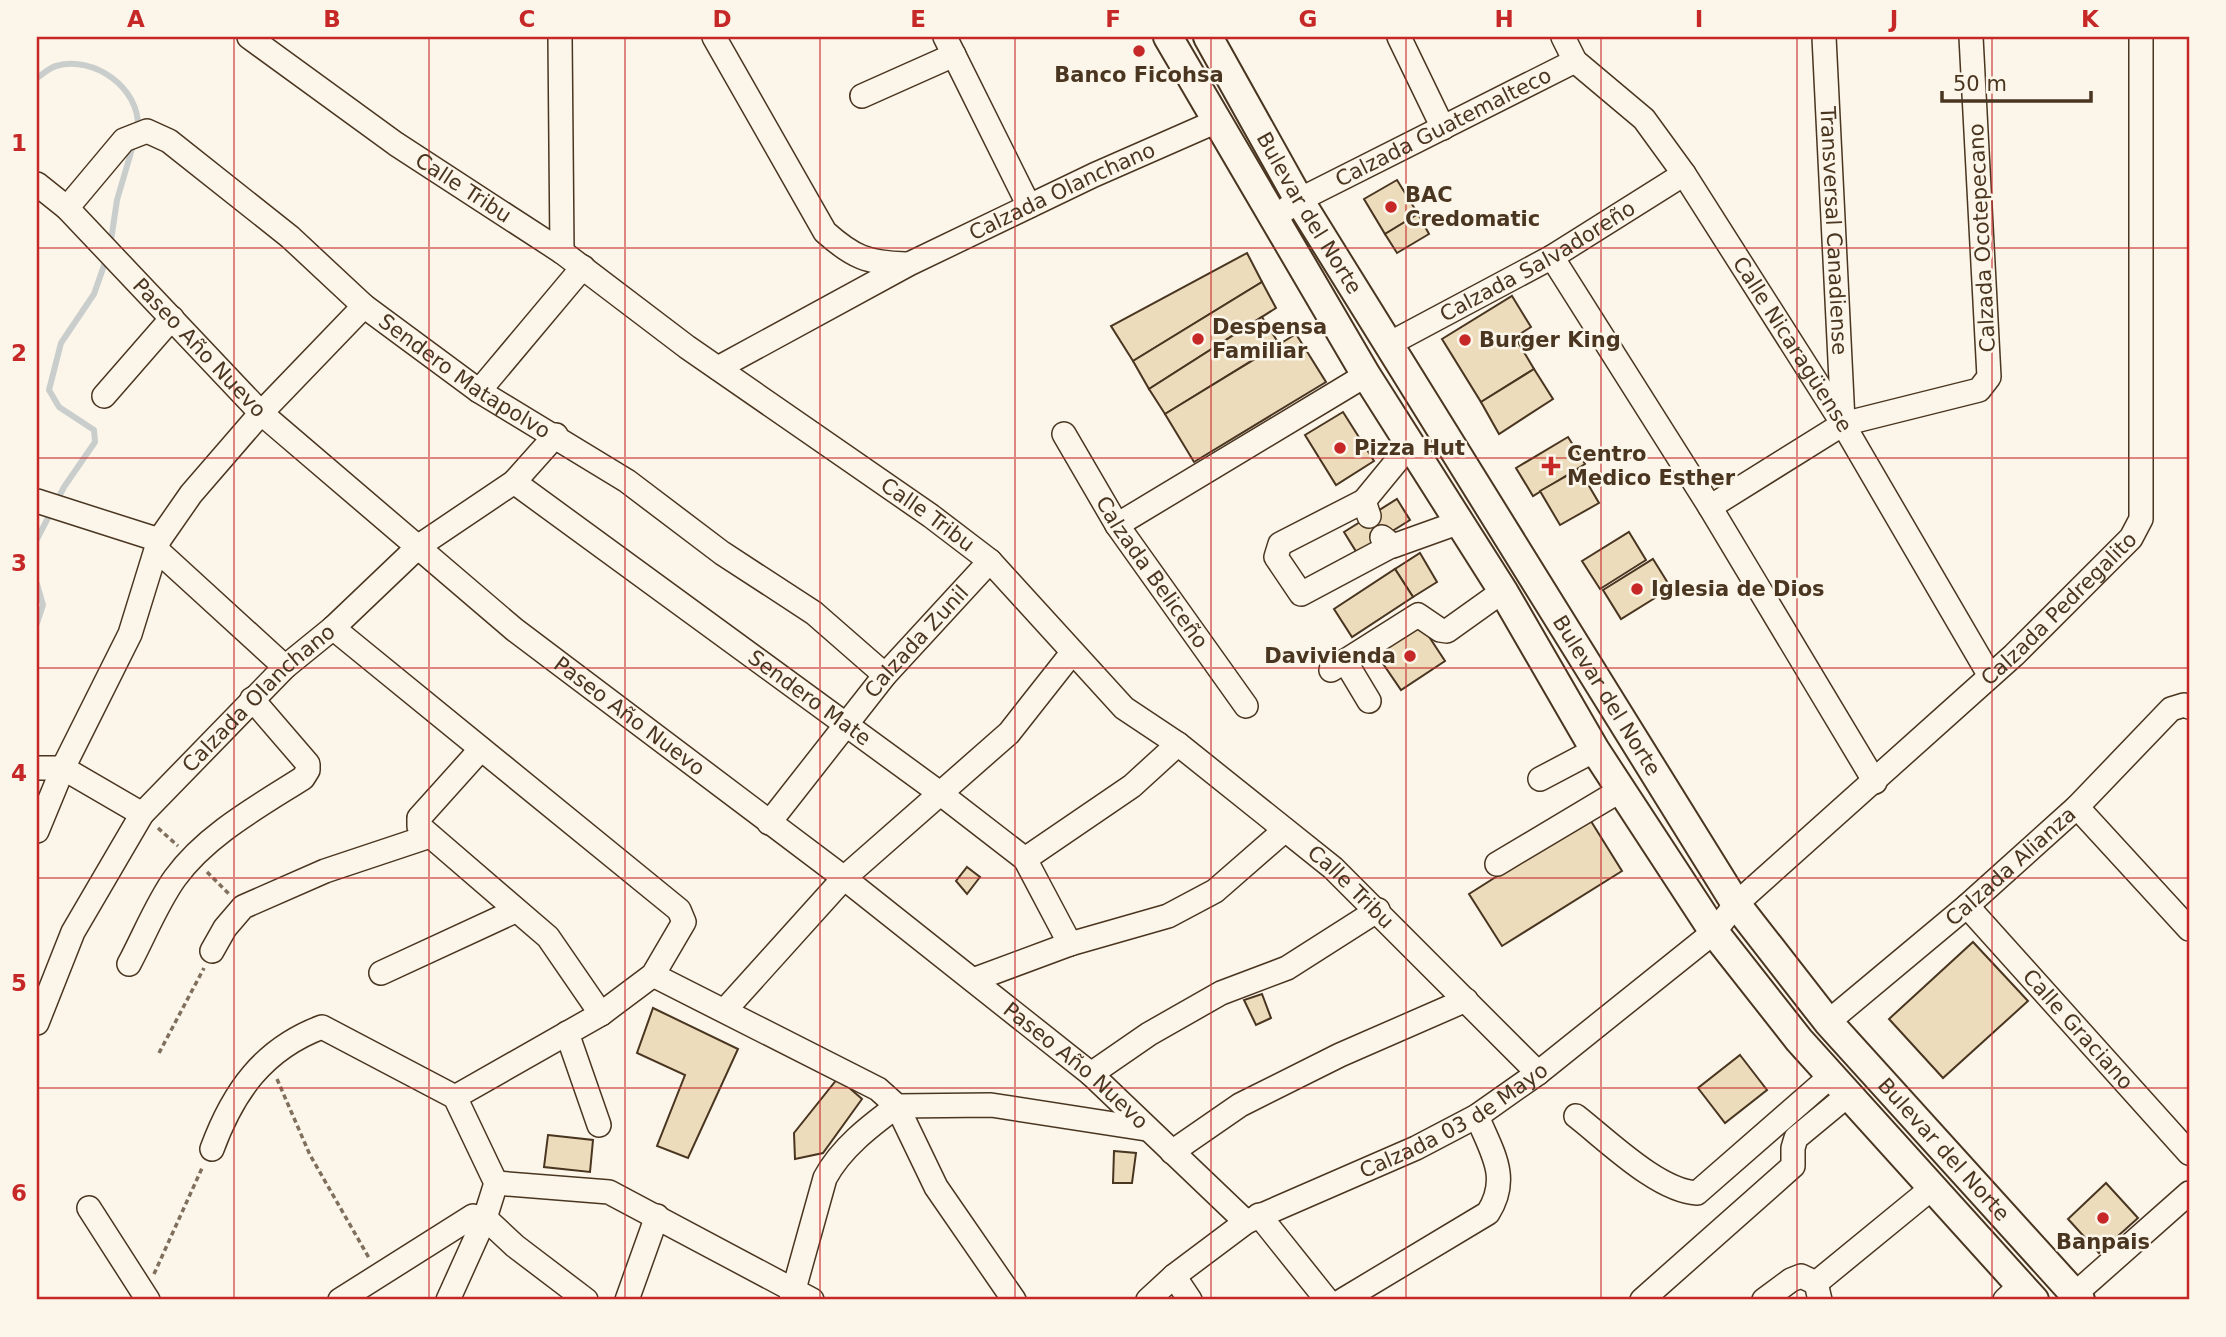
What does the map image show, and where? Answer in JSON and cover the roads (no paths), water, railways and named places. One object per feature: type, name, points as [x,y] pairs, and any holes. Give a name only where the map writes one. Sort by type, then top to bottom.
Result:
[{"type":"main road","name":"Bulevar del Norte","points":[[1168,37],[1366,375],[1503,591],[1595,750],[1713,932],[1758,992],[1932,1188],[2020,1295]]},
{"type":"main road","name":"Bulevar del Norte","points":[[1208,37],[1299,200],[1736,904],[1783,968],[1828,1022],[2077,1297]]},
{"type":"street","name":"Calle Tribu","points":[[249,37],[396,144],[562,252],[718,368],[990,561],[1124,708],[1178,744],[1285,830],[1378,910],[1538,1073]]},
{"type":"street","points":[[559,37],[562,252]]},
{"type":"street","points":[[714,37],[825,232],[850,254],[878,263],[909,264]]},
{"type":"street","points":[[1399,37],[1443,128]]},
{"type":"street","name":"Calle Nicaragüense","points":[[1563,37],[1575,61],[1644,119],[1684,174],[1843,424],[1990,676]]},
{"type":"street","name":"Transversal Canadiense","points":[[1825,37],[1843,424]]},
{"type":"street","name":"Calzada Ocotepecano","points":[[1710,507],[1843,424],[1979,390],[1989,377],[1971,37]]},
{"type":"street","name":"Calzada Pedregalito","points":[[1736,904],[1990,676],[2131,538],[2141,519],[2141,37]]},
{"type":"street","points":[[862,96],[950,46],[1029,206]]},
{"type":"street","name":"Calzada Guatemalteco","points":[[1275,217],[1299,200],[1575,61]]},
{"type":"street","name":"Calzada Olanchano","points":[[718,368],[909,264],[1217,121]]},
{"type":"street","name":"Sendero Matapolvo","points":[[67,208],[124,140],[147,131],[169,141],[290,237],[364,306],[479,391],[556,435],[627,481],[722,553],[814,612],[885,675]]},
{"type":"street","name":"Calzada Salvadoreño","points":[[1389,344],[1552,257],[1684,174]]},
{"type":"street","name":"Paseo Año Nuevo","points":[[37,184],[67,208],[261,413],[515,630],[844,878],[1091,1074],[1146,1129],[1252,1218],[1327,1300]]},
{"type":"street","points":[[1552,257],[1710,507],[1875,782]]},
{"type":"street","points":[[479,391],[583,267]]},
{"type":"street","points":[[37,831],[63,768],[131,634],[158,545],[191,494],[261,413],[364,306]]},
{"type":"street","points":[[104,396],[172,318]]},
{"type":"street","points":[[1117,525],[1366,375]]},
{"type":"street","name":"Calzada Beliceño","points":[[1064,434],[1117,525],[1246,706]]},
{"type":"street","name":"Calzada Olanchano","points":[[37,1023],[73,932],[142,814],[285,667],[332,628],[419,546],[514,482],[556,435]]},
{"type":"street","points":[[1410,445],[1366,509],[1280,544],[1276,557],[1301,594],[1387,542],[1460,522]]},
{"type":"street","name":"Sendero Mate","points":[[514,482],[848,725],[1026,859],[1070,944]]},
{"type":"street","points":[[37,501],[158,545],[285,667]]},
{"type":"street","name":"Calzada Zunil","points":[[769,823],[885,675],[990,561]]},
{"type":"street","points":[[1369,701],[1338,665],[1418,615],[1440,631],[1447,631],[1503,591]]},
{"type":"street","points":[[332,628],[679,910],[684,922],[653,975],[601,1014],[455,1097]]},
{"type":"street","points":[[726,1010],[844,878],[1009,733],[1072,653]]},
{"type":"street","points":[[129,964],[174,878],[192,858],[244,815],[303,778],[308,770],[307,764],[252,699]]},
{"type":"street","name":"Calzada Alianza","points":[[1828,1022],[1967,906],[2077,807],[2171,709],[2187,706]]},
{"type":"street","points":[[1026,859],[1132,786],[1178,744]]},
{"type":"street","points":[[481,749],[419,818],[419,826],[548,937],[601,1014]]},
{"type":"street","points":[[1540,779],[1595,750]]},
{"type":"street","points":[[37,768],[63,768],[142,814]]},
{"type":"street","points":[[1497,864],[1621,790]]},
{"type":"street","points":[[2077,807],[2189,929]]},
{"type":"street","points":[[973,980],[1070,944],[1168,916],[1215,891],[1285,830]]},
{"type":"street","points":[[212,951],[225,928],[243,907],[325,871],[430,836]]},
{"type":"street","name":"Calzada 03 de Mayo","points":[[1148,1300],[1174,1276],[1252,1218],[1312,1195],[1416,1148],[1477,1116],[1538,1073],[1713,932],[1736,904]]},
{"type":"street","name":"Calle Graciano","points":[[1967,906],[2189,1153]]},
{"type":"street","points":[[1091,1074],[1149,1034],[1221,993],[1287,968],[1378,910]]},
{"type":"street","points":[[381,973],[515,911]]},
{"type":"street","points":[[653,975],[878,1089],[897,1106],[936,1187],[1014,1300]]},
{"type":"street","points":[[1172,1152],[1240,1105],[1340,1055],[1466,1000]]},
{"type":"street","points":[[212,1149],[223,1119],[241,1085],[270,1056],[322,1027],[455,1097],[495,1183],[485,1218],[448,1300]]},
{"type":"street","points":[[567,1033],[600,1125]]},
{"type":"street","points":[[1576,1116],[1652,1175],[1683,1192],[1696,1193],[1840,1086]]},
{"type":"street","points":[[1642,1300],[1793,1166],[1796,1138],[1840,1086]]},
{"type":"street","points":[[495,1183],[595,1188],[609,1192],[657,1216],[798,1296],[825,1178],[834,1163],[864,1132],[897,1106],[991,1105],[1146,1129]]},
{"type":"street","points":[[1343,1300],[1488,1213],[1497,1199],[1501,1176],[1477,1116]]},
{"type":"street","points":[[1764,1300],[1801,1276],[1818,1292],[1932,1188]]},
{"type":"street","points":[[2077,1297],[2189,1194]]},
{"type":"street","points":[[89,1208],[146,1297]]},
{"type":"street","points":[[340,1300],[473,1216],[485,1218],[515,1246],[586,1300]]},
{"type":"street","points":[[627,1300],[657,1216]]},
{"type":"street","points":[[1174,1276],[1190,1300]]},
{"type":"waterway","points":[[37,78],[53,67],[71,64],[99,70],[123,88],[137,113],[138,128]]},
{"type":"waterway","points":[[110,247],[117,200],[134,142]]},
{"type":"waterway","points":[[37,539],[64,487],[95,442],[94,430],[59,407],[49,390],[61,343],[94,294],[107,257]]},
{"type":"waterway","points":[[37,584],[43,605],[37,623]]},
{"type":"place","name":"Banco Ficohsa","points":[[1139,51]]},
{"type":"place","name":"BAC Credomatic","points":[[1391,207]]},
{"type":"place","name":"Despensa Familiar","points":[[1198,339]]},
{"type":"place","name":"Burger King","points":[[1465,340]]},
{"type":"place","name":"Pizza Hut","points":[[1340,448]]},
{"type":"place","name":"Centro Medico Esther","points":[[1551,466]]},
{"type":"place","name":"Iglesia de Dios","points":[[1637,589]]},
{"type":"place","name":"Davivienda","points":[[1410,656]]},
{"type":"place","name":"Banpais","points":[[2103,1218]]}]
